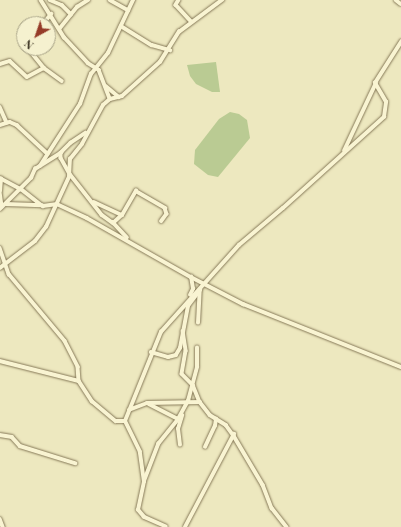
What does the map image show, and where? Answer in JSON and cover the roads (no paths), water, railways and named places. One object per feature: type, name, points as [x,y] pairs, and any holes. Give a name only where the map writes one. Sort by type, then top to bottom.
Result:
[{"type":"street","points":[[41,0],[52,14],[64,37],[88,63],[95,67],[106,86],[110,99]]},
{"type":"street","points":[[50,0],[71,14]]},
{"type":"street","points":[[60,28],[71,14],[88,0]]},
{"type":"street","points":[[110,0],[128,10]]},
{"type":"street","points":[[2,207],[40,166],[80,104],[95,67],[107,55],[133,0]]},
{"type":"street","points":[[179,0],[176,5],[192,22]]},
{"type":"street","points":[[0,268],[38,238],[57,204],[70,174],[70,159],[82,144],[86,132],[103,105],[110,99],[119,97],[160,62],[170,50],[179,32],[222,0]]},
{"type":"street","points":[[396,0],[401,4]]},
{"type":"street","points":[[122,26],[152,45],[170,50]]},
{"type":"street","points":[[343,154],[376,83],[401,42]]},
{"type":"street","points":[[34,56],[44,68],[62,81]]},
{"type":"street","points":[[0,64],[10,61],[27,77],[44,68]]},
{"type":"street","points":[[188,306],[204,283],[239,245],[384,117],[386,102],[376,83]]},
{"type":"street","points":[[106,86],[119,97]]},
{"type":"street","points":[[0,107],[7,123]]},
{"type":"street","points":[[0,125],[7,123],[20,126],[35,144],[48,154]]},
{"type":"street","points":[[40,166],[62,152],[86,132]]},
{"type":"street","points":[[62,152],[61,158],[70,174],[90,199],[131,241]]},
{"type":"street","points":[[2,207],[0,178],[19,188],[43,206]]},
{"type":"street","points":[[113,223],[122,215],[135,192],[138,191],[165,208],[167,214],[162,220]]},
{"type":"street","points":[[90,199],[122,215]]},
{"type":"street","points":[[2,207],[12,202],[43,206],[57,204],[131,241],[190,277],[258,310],[401,367]]},
{"type":"street","points":[[0,248],[14,281],[65,341],[78,368],[79,381],[93,402],[116,420],[125,421]]},
{"type":"street","points":[[151,352],[168,357],[176,355],[193,289],[190,277]]},
{"type":"street","points":[[144,482],[140,450],[125,421],[151,352],[163,329],[190,297],[200,288]]},
{"type":"street","points":[[198,323],[200,288]]},
{"type":"street","points":[[183,331],[186,351],[181,372],[193,385],[200,402],[234,434],[263,484],[272,508],[287,527]]},
{"type":"street","points":[[166,527],[144,517],[138,510],[144,482],[158,444],[178,419],[188,401],[193,385],[197,348]]},
{"type":"street","points":[[0,361],[79,381]]},
{"type":"street","points":[[129,410],[147,404],[188,401],[200,402]]},
{"type":"street","points":[[147,404],[178,419]]},
{"type":"street","points":[[180,445],[178,429],[183,411]]},
{"type":"street","points":[[205,446],[215,426],[216,418]]},
{"type":"street","points":[[185,527],[234,434]]},
{"type":"street","points":[[0,435],[12,437],[20,446],[75,463]]},
{"type":"street","points":[[0,519],[3,527]]}]
